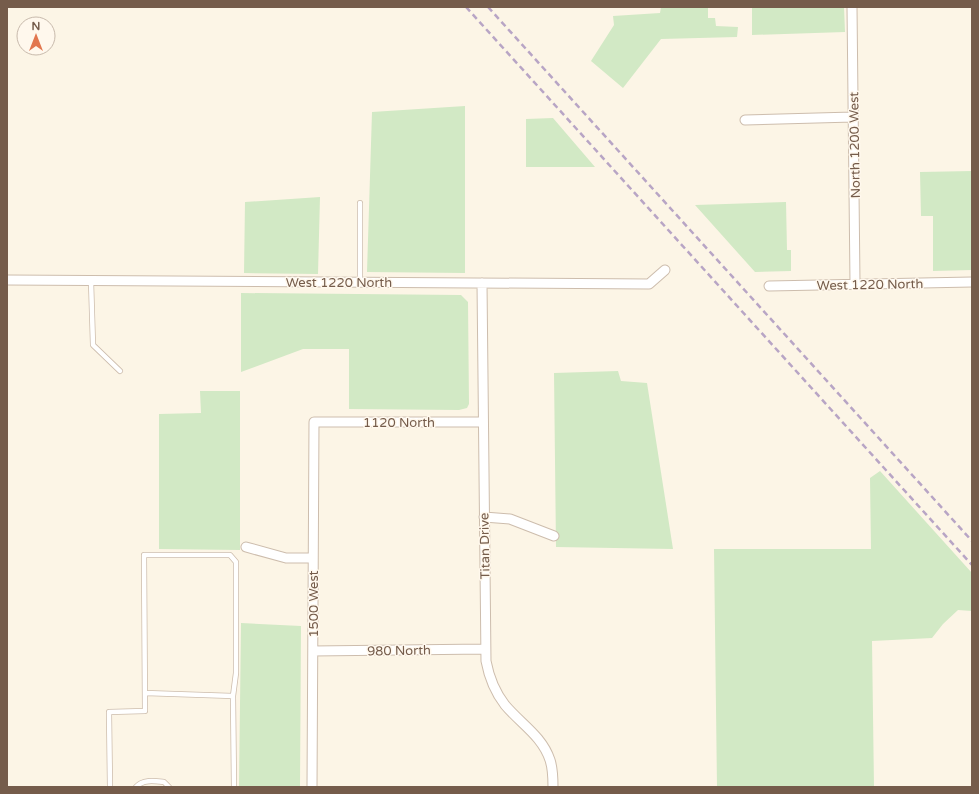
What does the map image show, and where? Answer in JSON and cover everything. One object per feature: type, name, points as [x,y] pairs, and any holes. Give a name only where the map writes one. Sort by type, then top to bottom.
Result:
[{"type":"street","name":"North 1200 West","points":[[852,7],[856,283]]},
{"type":"street","points":[[744,120],[854,117]]},
{"type":"street","name":"West 1220 North","points":[[7,280],[649,284],[665,270]]},
{"type":"street","name":"West 1220 North","points":[[769,286],[856,283],[972,282]]},
{"type":"street","name":"Titan Drive","points":[[482,283],[485,649],[488,672],[498,695],[506,706],[543,744],[553,770],[553,787]]},
{"type":"street","name":"1120 North","points":[[314,422],[483,422]]},
{"type":"street","name":"1500 West","points":[[312,787],[314,422]]},
{"type":"street","points":[[484,517],[510,519],[554,536]]},
{"type":"street","points":[[246,547],[286,558],[314,558]]},
{"type":"street","name":"980 North","points":[[313,651],[485,649]]},
{"type":"lane","points":[[360,203],[360,282]]},
{"type":"lane","points":[[91,281],[93,345],[120,371]]},
{"type":"lane","points":[[110,787],[109,712],[145,711],[144,555],[215,554],[230,555],[236,562],[236,673],[233,696],[234,787]]},
{"type":"lane","points":[[145,693],[233,696]]},
{"type":"lane","points":[[136,787],[138,784],[150,781],[164,782],[169,787]]},
{"type":"green space","points":[[661,7],[708,7],[708,18],[715,18],[716,26],[738,27],[737,37],[661,39],[623,88],[591,61],[614,25],[613,16],[660,13]]},
{"type":"green space","points":[[752,7],[844,7],[845,32],[752,35]]},
{"type":"green space","points":[[465,106],[465,273],[367,272],[372,112]]},
{"type":"green space","points":[[553,118],[595,167],[526,167],[526,119]]},
{"type":"green space","points":[[972,171],[972,270],[933,271],[933,216],[921,216],[920,172]]},
{"type":"green space","points":[[320,197],[318,274],[244,273],[245,202]]},
{"type":"green space","points":[[786,202],[787,250],[791,250],[791,271],[755,272],[695,205]]},
{"type":"green space","points":[[241,293],[461,295],[468,302],[469,404],[467,408],[459,410],[349,409],[349,349],[303,349],[241,372]]},
{"type":"green space","points":[[618,371],[621,381],[647,383],[673,549],[556,547],[554,373]]},
{"type":"green space","points":[[200,391],[240,391],[240,550],[159,549],[159,414],[201,413]]},
{"type":"green space","points":[[880,471],[972,573],[972,611],[958,610],[943,624],[932,638],[872,641],[874,787],[717,787],[714,549],[871,549],[870,478]]},
{"type":"green space","points":[[241,623],[301,626],[300,787],[239,787]]},
{"type":"railway","points":[[466,7],[972,565]]},
{"type":"railway","points":[[488,7],[972,541]]}]
